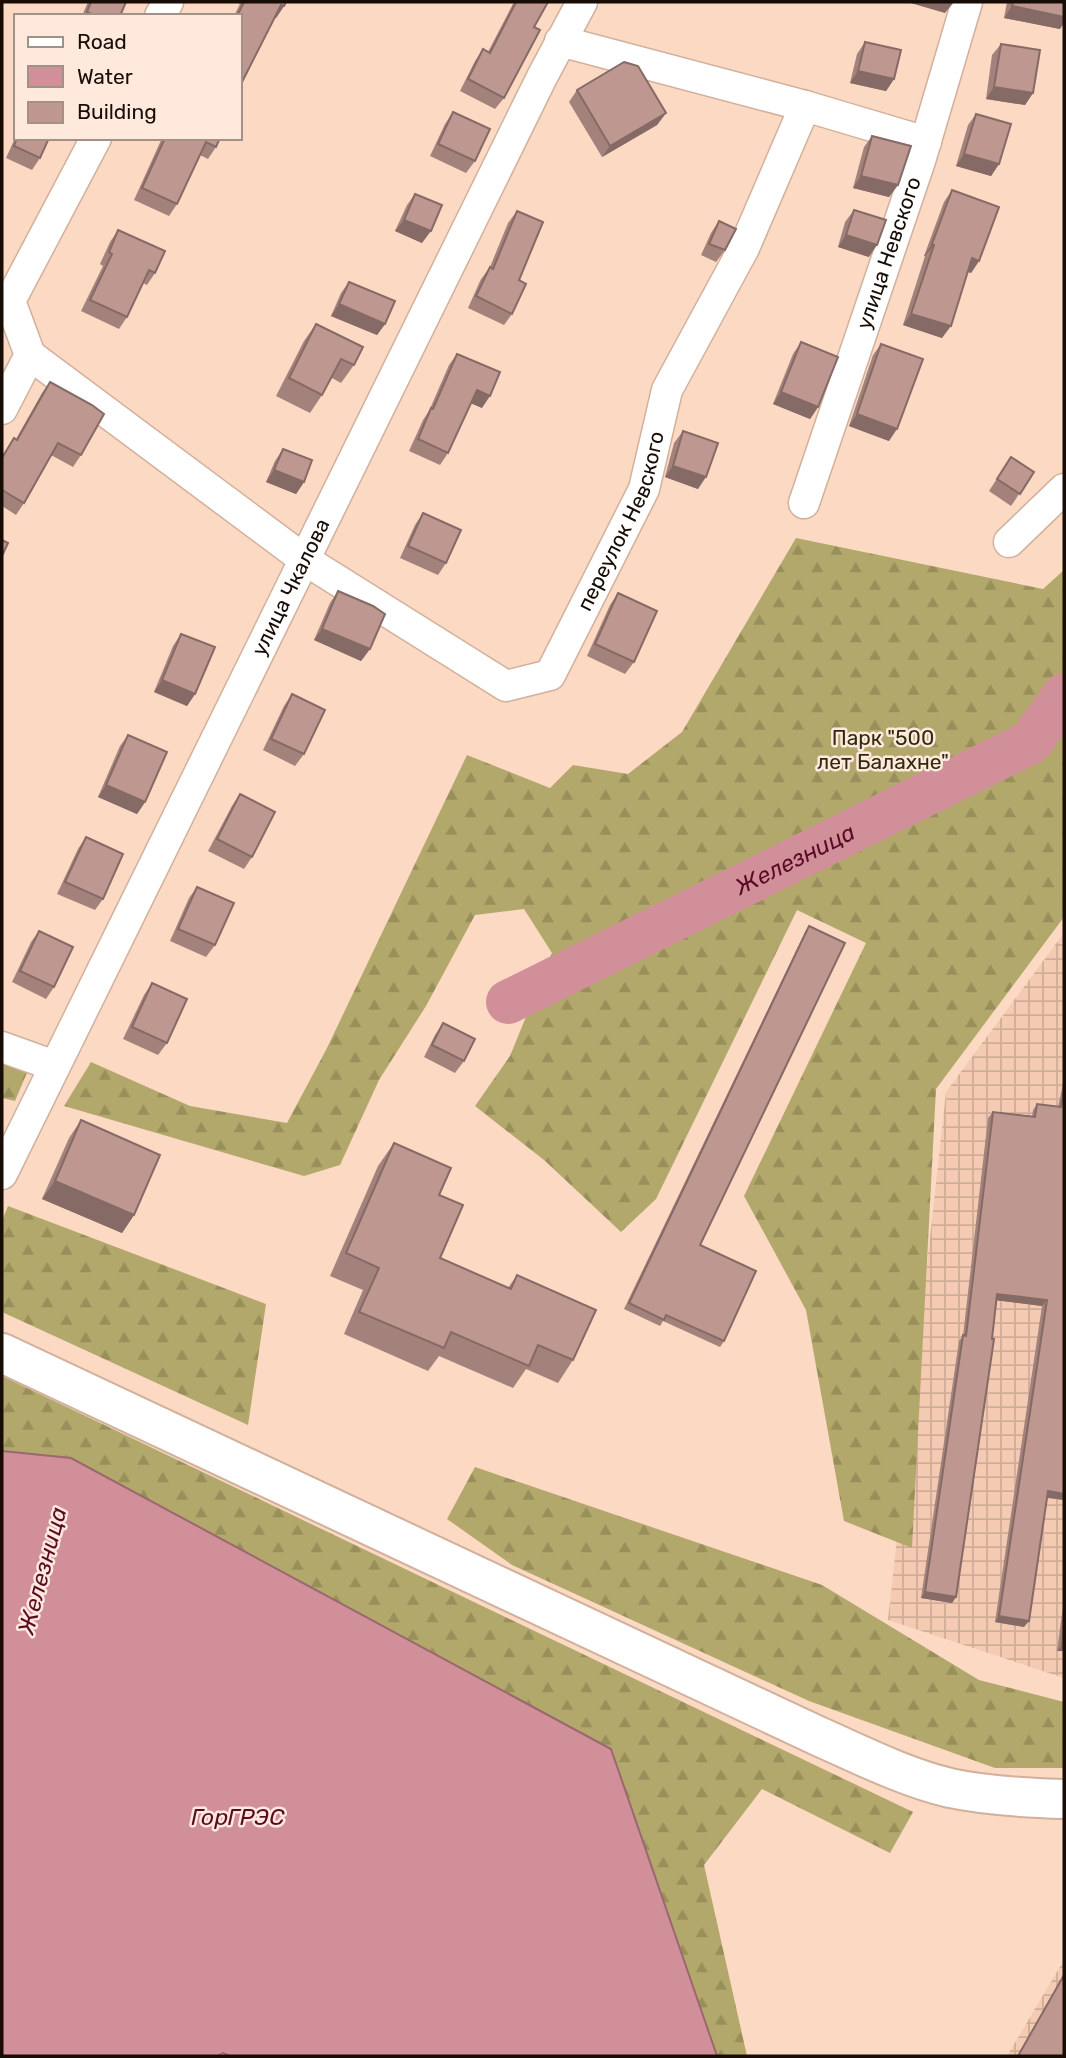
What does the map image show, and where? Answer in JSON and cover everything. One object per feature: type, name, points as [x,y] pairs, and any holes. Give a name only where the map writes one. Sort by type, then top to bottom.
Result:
[{"type":"main road","points":[[2,1353],[901,1773],[983,1794],[1064,1799]]},
{"type":"street","name":"улица Чкалова","points":[[2,1174],[560,41],[582,2]]},
{"type":"street","name":"улица Невского","points":[[804,503],[926,142],[967,2]]},
{"type":"street","points":[[560,41],[805,106],[926,142]]},
{"type":"street","name":"переулок Невского","points":[[30,355],[305,560],[506,687],[550,675],[644,489],[667,390],[744,248],[805,106]]},
{"type":"street","points":[[2,409],[30,355],[10,301],[95,140]]},
{"type":"street","points":[[1009,542],[1064,489]]},
{"type":"street","points":[[2,1047],[55,1066]]},
{"type":"shaded area","points":[[1064,933],[1064,1678],[888,1620],[946,1092]]},
{"type":"shaded area","points":[[1064,1960],[1064,2056],[1007,2056]]},
{"type":"green space","name":"Парк \"500 лет Балахне\"","points":[[796,538],[1043,589],[1064,570],[1064,917],[936,1089],[912,1548],[844,1521],[806,1310],[744,1196],[866,943],[797,910],[656,1199],[621,1232],[544,1160],[475,1106],[510,1056],[552,953],[524,909],[475,915],[426,1006],[379,1080],[340,1165],[304,1176],[64,1106],[91,1062],[190,1106],[287,1123],[327,1048],[467,755],[550,788],[573,765],[628,774],[682,732]]},
{"type":"green space","points":[[2,1059],[29,1068],[15,1101],[2,1098]]},
{"type":"green space","points":[[8,1206],[266,1304],[248,1425],[2,1312],[2,1221]]},
{"type":"green space","points":[[2,1376],[913,1812],[890,1853],[762,1789],[704,1865],[747,2056],[717,2056],[611,1749],[71,1458],[2,1451]]},
{"type":"green space","points":[[475,1467],[822,1585],[979,1680],[1064,1702],[1064,1768],[995,1768],[809,1701],[512,1565],[447,1519]]},
{"type":"water","name":"ГорГРЭС","points":[[2,1451],[71,1458],[611,1749],[717,2056],[230,2056],[223,2053],[218,2056],[2,2056]]},
{"type":"building","points":[[91,2],[126,2],[121,14],[87,12]]},
{"type":"building","points":[[244,2],[286,2],[284,6],[281,5],[242,82],[242,14],[238,14]]},
{"type":"building","points":[[516,2],[548,2],[534,27],[540,30],[504,98],[468,79],[483,49],[490,53]]},
{"type":"building","points":[[1013,2],[1064,2],[1064,17],[1012,6]]},
{"type":"building","points":[[865,42],[901,50],[894,79],[858,71]]},
{"type":"building","points":[[1001,44],[1040,50],[1033,93],[994,87]]},
{"type":"building","points":[[624,62],[638,66],[666,113],[610,146],[577,90]]},
{"type":"building","points":[[453,112],[490,129],[475,161],[438,144]]},
{"type":"building","points":[[976,114],[1011,124],[999,164],[964,154]]},
{"type":"building","points":[[872,136],[911,146],[898,185],[861,176]]},
{"type":"building","points":[[16,140],[48,140],[40,158],[14,146]]},
{"type":"building","points":[[164,140],[219,140],[216,147],[206,142],[177,204],[142,188]]},
{"type":"building","points":[[952,190],[999,207],[979,261],[972,258],[951,326],[911,314]]},
{"type":"building","points":[[415,194],[442,205],[431,231],[404,220]]},
{"type":"building","points":[[854,210],[886,220],[877,245],[846,235]]},
{"type":"building","points":[[517,211],[543,222],[519,280],[526,284],[512,314],[476,296],[490,267],[493,269]]},
{"type":"building","points":[[719,221],[736,229],[725,250],[709,244]]},
{"type":"building","points":[[118,230],[165,251],[155,273],[149,270],[127,317],[90,300],[112,254],[109,252]]},
{"type":"building","points":[[349,282],[395,301],[385,324],[339,304]]},
{"type":"building","points":[[316,324],[363,347],[354,365],[341,359],[322,395],[289,378]]},
{"type":"building","points":[[801,342],[838,357],[818,407],[781,392]]},
{"type":"building","points":[[881,344],[923,359],[897,429],[857,414]]},
{"type":"building","points":[[457,354],[500,372],[490,396],[477,390],[448,453],[418,439]]},
{"type":"building","points":[[50,382],[104,414],[81,455],[58,443],[24,503],[2,490],[2,458],[14,438],[17,440]]},
{"type":"building","points":[[683,431],[718,443],[706,477],[673,466]]},
{"type":"building","points":[[283,449],[312,460],[304,482],[274,470]]},
{"type":"building","points":[[1011,457],[1034,472],[1020,494],[997,479]]},
{"type":"building","points":[[423,513],[461,530],[446,563],[408,546]]},
{"type":"building","points":[[2,540],[8,543],[2,556]]},
{"type":"building","points":[[338,591],[385,614],[370,649],[322,629]]},
{"type":"building","points":[[618,593],[657,611],[634,662],[595,644]]},
{"type":"building","points":[[181,634],[215,647],[195,694],[162,680]]},
{"type":"building","points":[[292,694],[325,710],[304,754],[271,739]]},
{"type":"building","points":[[128,735],[167,752],[145,802],[106,785]]},
{"type":"building","points":[[240,794],[275,812],[252,857],[217,839]]},
{"type":"building","points":[[86,837],[123,854],[103,899],[65,882]]},
{"type":"building","points":[[197,887],[234,903],[215,945],[178,929]]},
{"type":"building","points":[[809,926],[845,943],[700,1245],[756,1271],[724,1341],[666,1315],[664,1320],[629,1303]]},
{"type":"building","points":[[39,931],[73,947],[54,987],[20,971]]},
{"type":"building","points":[[152,983],[187,999],[167,1043],[132,1027]]},
{"type":"building","points":[[443,1023],[475,1039],[464,1061],[432,1045]]},
{"type":"building","points":[[1064,1092],[1064,1494],[1048,1491],[1029,1621],[999,1616],[1047,1300],[997,1294],[994,1339],[956,1597],[925,1592],[963,1335],[966,1336],[993,1112],[1035,1117],[1037,1104],[1061,1107]]},
{"type":"building","points":[[81,1120],[160,1155],[134,1215],[55,1181]]},
{"type":"building","points":[[394,1143],[451,1168],[439,1195],[463,1205],[440,1258],[511,1289],[517,1275],[596,1310],[573,1360],[538,1345],[529,1366],[451,1332],[444,1348],[359,1312],[379,1268],[346,1253]]},
{"type":"building","points":[[1064,1975],[1064,2056],[1018,2056]]},
{"type":"waterway","name":"Железница","points":[[508,1002],[1031,742],[1064,695]]}]
